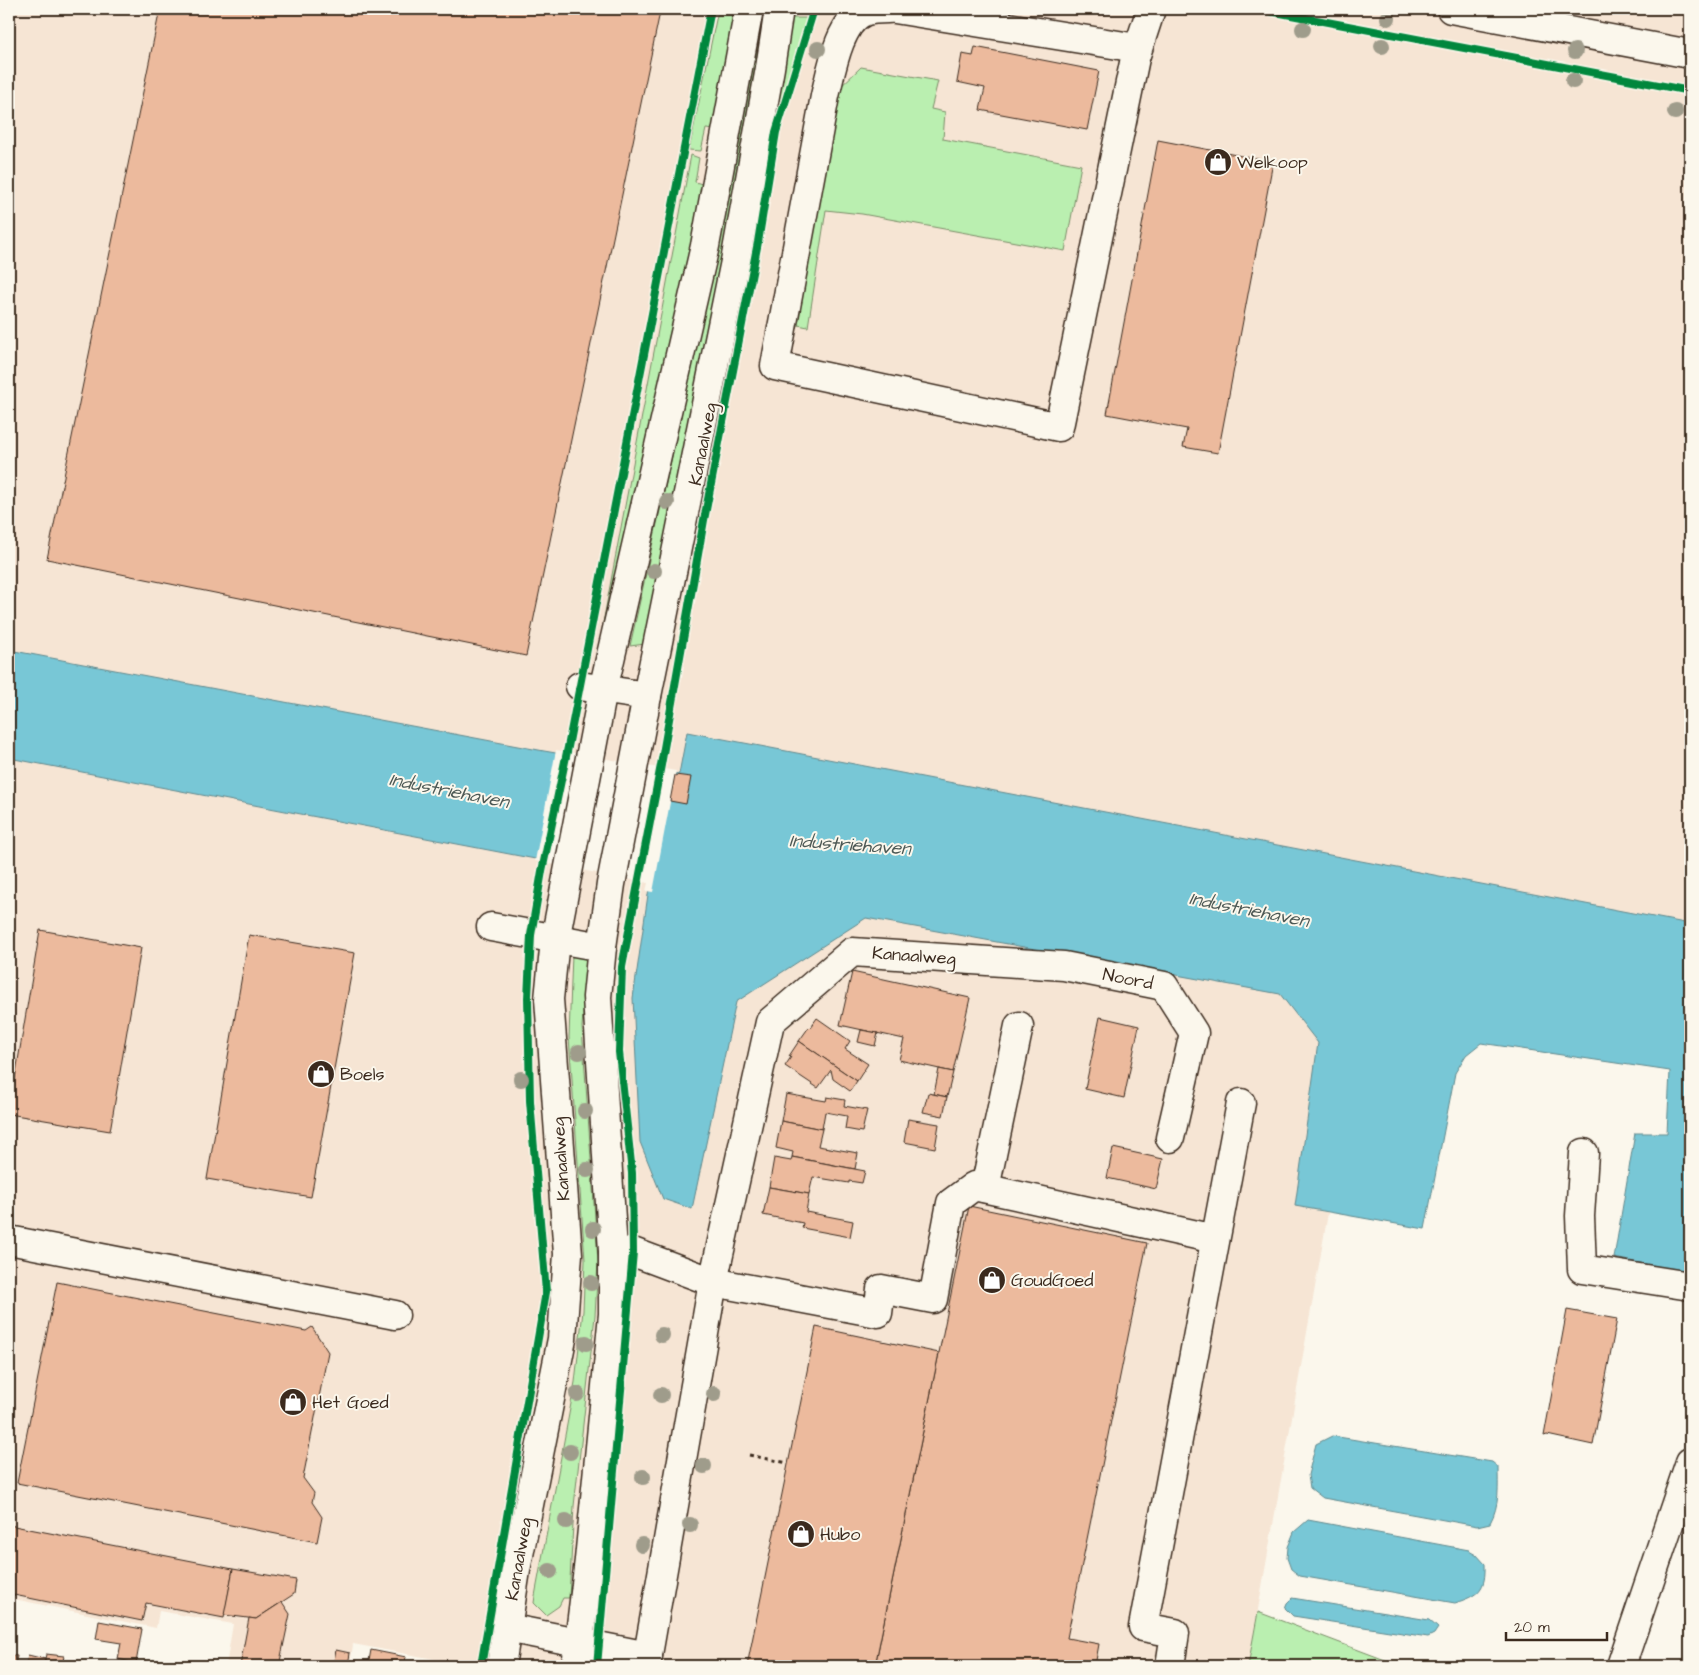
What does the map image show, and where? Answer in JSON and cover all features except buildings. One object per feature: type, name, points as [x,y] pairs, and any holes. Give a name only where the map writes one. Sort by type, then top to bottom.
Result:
[{"type":"street","name":"Kanaalweg","points":[[501,1666],[516,1570],[562,1339],[568,1254],[549,999],[555,940],[592,752],[592,688],[704,246],[749,9]]},
{"type":"street","name":"Kanaalweg","points":[[578,1654],[613,1314],[614,1251],[596,996],[602,947],[611,884],[634,760],[736,256],[780,9]]},
{"type":"street","points":[[888,9],[868,10],[858,15],[841,40],[834,62],[825,96],[775,366],[1060,428],[1137,48],[1151,9]]},
{"type":"street","points":[[894,9],[1137,48]]},
{"type":"street","points":[[1451,9],[1690,54]]},
{"type":"street","points":[[592,688],[647,696]]},
{"type":"street","points":[[491,928],[602,947]]},
{"type":"street","name":"Kanaalweg","points":[[507,1628],[578,1654],[647,1661],[713,1282],[770,1022],[852,952],[990,961]]},
{"type":"street","name":"Noord","points":[[990,961],[1064,966],[1164,986],[1194,1033],[1170,1138]]},
{"type":"street","points":[[985,1188],[1019,1026]]},
{"type":"street","points":[[1170,1666],[1175,1633],[1143,1627],[1240,1103]]},
{"type":"street","points":[[1584,1153],[1580,1216],[1582,1269],[1690,1286]]},
{"type":"street","points":[[614,1251],[633,1252],[713,1282],[878,1313],[881,1289],[933,1299],[952,1203],[974,1186],[1215,1239]]},
{"type":"street","points":[[9,1240],[395,1315]]},
{"type":"street","points":[[1621,1666],[1690,1462]]},
{"type":"path","points":[[749,1455],[788,1464]]},
{"type":"shaded area","points":[[9,9],[1690,9],[1690,968],[1382,908],[1248,1666],[472,1666],[353,1644],[350,1666],[226,1666],[233,1624],[159,1611],[156,1628],[9,1598]]},
{"type":"green space","points":[[717,15],[739,15],[716,130],[706,129],[701,151],[689,150]]},
{"type":"green space","points":[[760,15],[773,16],[710,325],[692,400],[645,644],[630,646],[699,334]]},
{"type":"green space","points":[[791,18],[807,18],[774,130],[771,129]]},
{"type":"green space","points":[[861,67],[938,81],[931,109],[945,112],[943,139],[1081,165],[1065,251],[862,214],[826,210],[808,327],[793,324],[835,92]]},
{"type":"green space","points":[[691,155],[699,158],[695,182],[706,185],[629,521],[603,623]]},
{"type":"green space","points":[[572,954],[587,957],[582,1027],[598,1262],[595,1316],[574,1506],[569,1598],[563,1598],[559,1606],[546,1615],[534,1603],[575,1382],[583,1311],[585,1260],[569,1037]]},
{"type":"green space","points":[[1258,1612],[1401,1666],[1248,1666]]},
{"type":"water","name":"Industriehaven","points":[[9,650],[544,751],[679,774],[687,732],[1690,924],[1690,1238],[1683,1271],[1614,1258],[1635,1133],[1667,1133],[1670,1071],[1481,1043],[1466,1055],[1455,1073],[1425,1229],[1295,1206],[1318,1043],[1280,994],[866,918],[736,1002],[692,1209],[663,1199],[640,1142],[633,998],[650,881],[9,758]]},
{"type":"water","points":[[1332,1436],[1492,1462],[1498,1467],[1498,1489],[1497,1503],[1490,1523],[1477,1526],[1323,1498],[1310,1488],[1308,1475],[1316,1444]]},
{"type":"water","points":[[1308,1520],[1469,1550],[1476,1554],[1485,1564],[1482,1586],[1475,1594],[1455,1603],[1300,1576],[1291,1569],[1287,1558],[1288,1547],[1294,1532]]},
{"type":"water","points":[[1292,1598],[1429,1620],[1438,1628],[1434,1634],[1428,1637],[1293,1616],[1285,1608]]},
{"type":"pier","points":[[556,750],[676,771],[653,892],[646,891],[648,883],[535,861]]},
{"type":"cycle path","points":[[481,1666],[546,1292],[530,1101],[528,998],[531,935],[711,9]]},
{"type":"cycle path","points":[[597,1666],[633,1252],[632,1173],[619,1052],[622,967],[661,765],[704,520],[758,242],[776,132],[814,9]]},
{"type":"cycle path","points":[[1259,9],[1690,91]]},
{"type":"place","name":"Welkoop","points":[[1218,162]]},
{"type":"place","name":"Boels","points":[[321,1074]]},
{"type":"place","name":"GoudGoed","points":[[992,1280]]},
{"type":"place","name":"Het Goed","points":[[293,1402]]},
{"type":"place","name":"Hubo","points":[[801,1534]]}]
